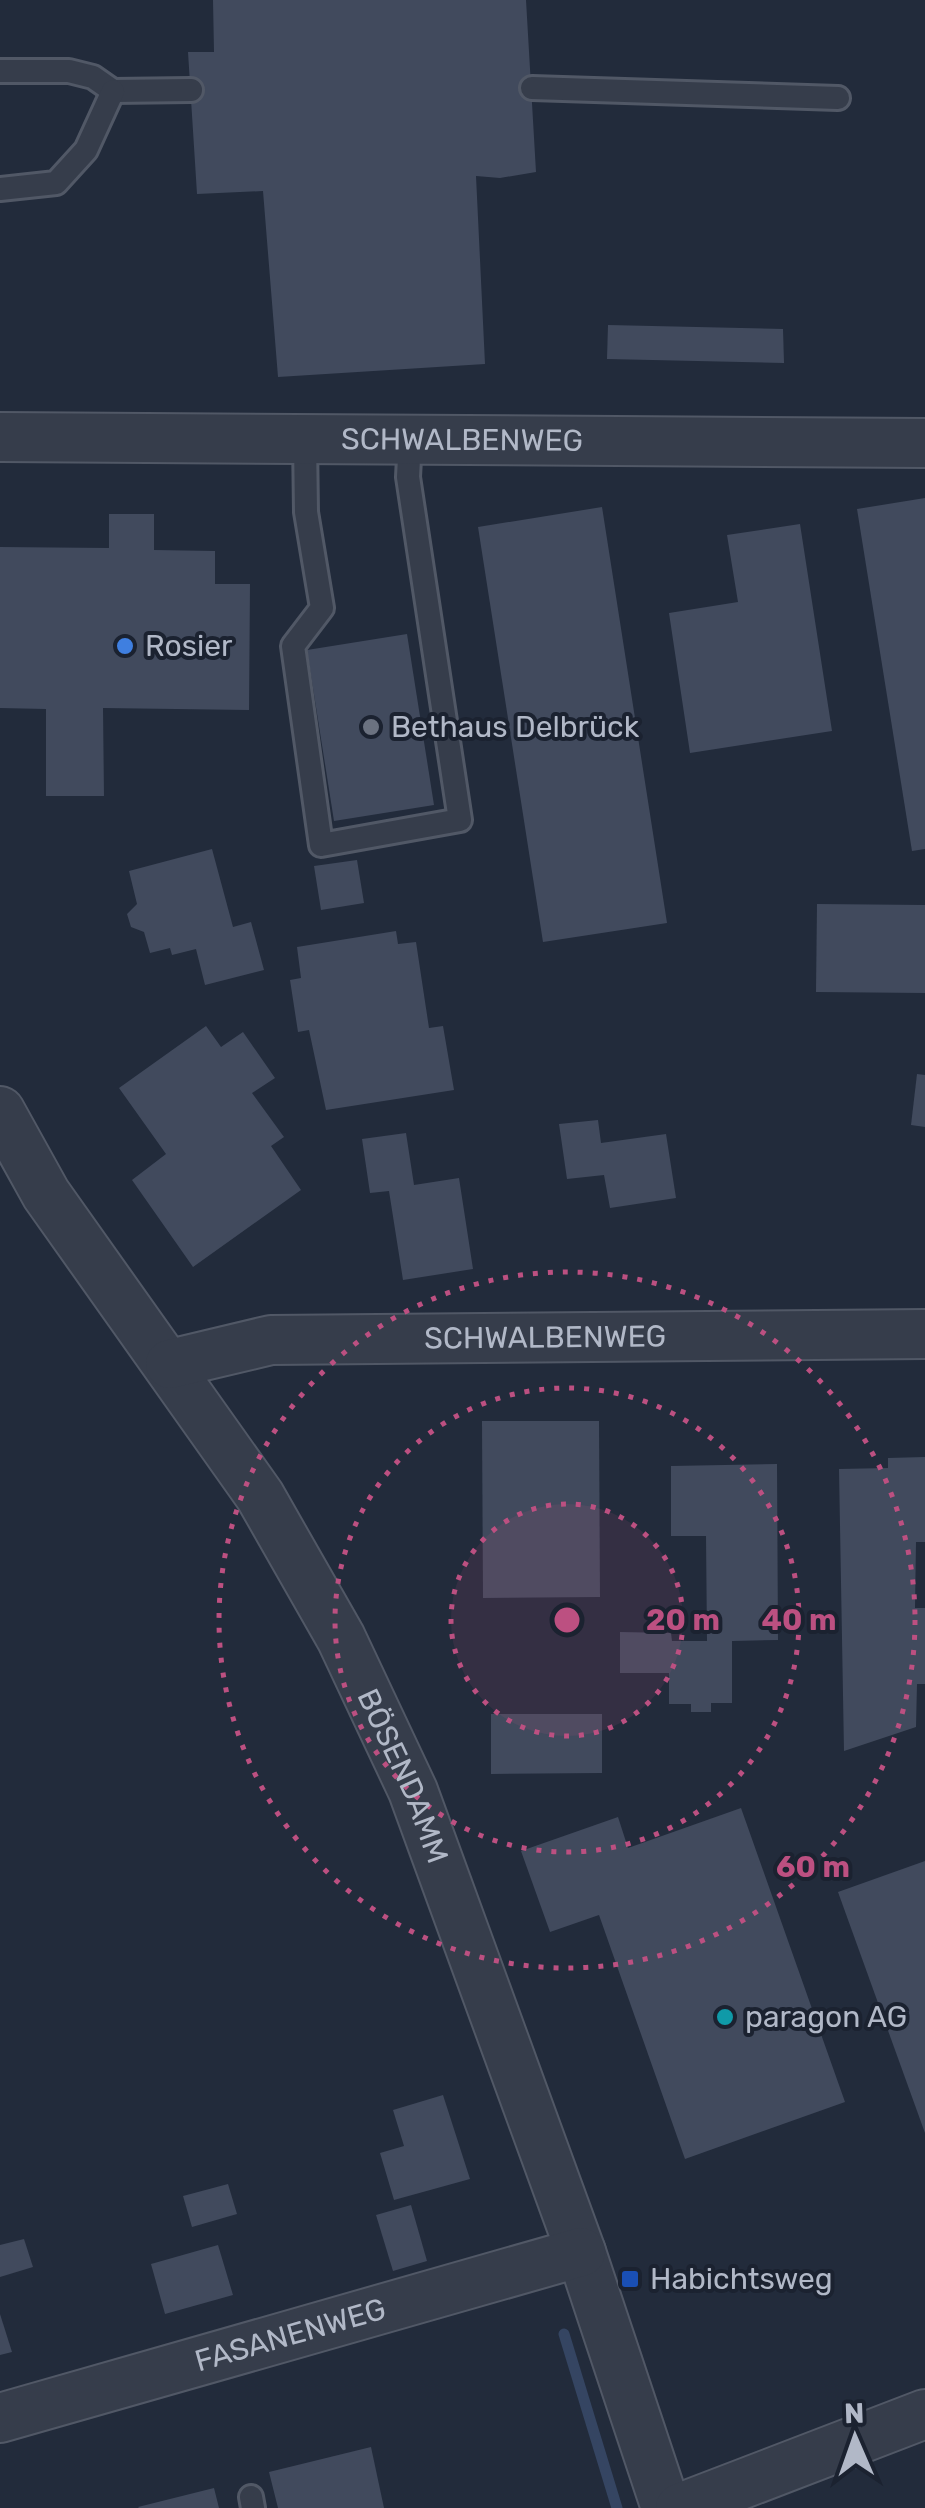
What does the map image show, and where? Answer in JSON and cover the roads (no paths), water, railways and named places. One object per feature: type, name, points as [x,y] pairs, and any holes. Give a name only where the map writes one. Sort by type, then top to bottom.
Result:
[{"type":"street","name":"SCHWALBENWEG","points":[[0,437],[925,443]]},
{"type":"street","name":"BÖSENDAMM","points":[[0,1111],[46,1194],[260,1496],[341,1638],[413,1791],[581,2252],[666,2508]]},
{"type":"street","name":"SCHWALBENWEG","points":[[170,1364],[272,1340],[925,1334]]},
{"type":"street","name":"FASANENWEG","points":[[0,2418],[581,2252]]},
{"type":"street","points":[[680,2508],[925,2414]]},
{"type":"lane","points":[[0,71],[69,71],[92,77],[113,91],[191,90]]},
{"type":"lane","points":[[532,88],[838,98]]},
{"type":"lane","points":[[0,189],[56,183],[86,150],[113,91]]},
{"type":"lane","points":[[305,440],[306,512],[322,608],[293,646],[321,845],[460,820],[408,477],[410,439]]},
{"type":"waterway","points":[[564,2334],[617,2508]]},
{"type":"place","name":"Rosier","points":[[125,646]]},
{"type":"place","name":"Bethaus Delbrück","points":[[371,727]]},
{"type":"place","name":"paragon AG","points":[[725,2017]]},
{"type":"place","name":"Habichtsweg","points":[[630,2279]]}]
